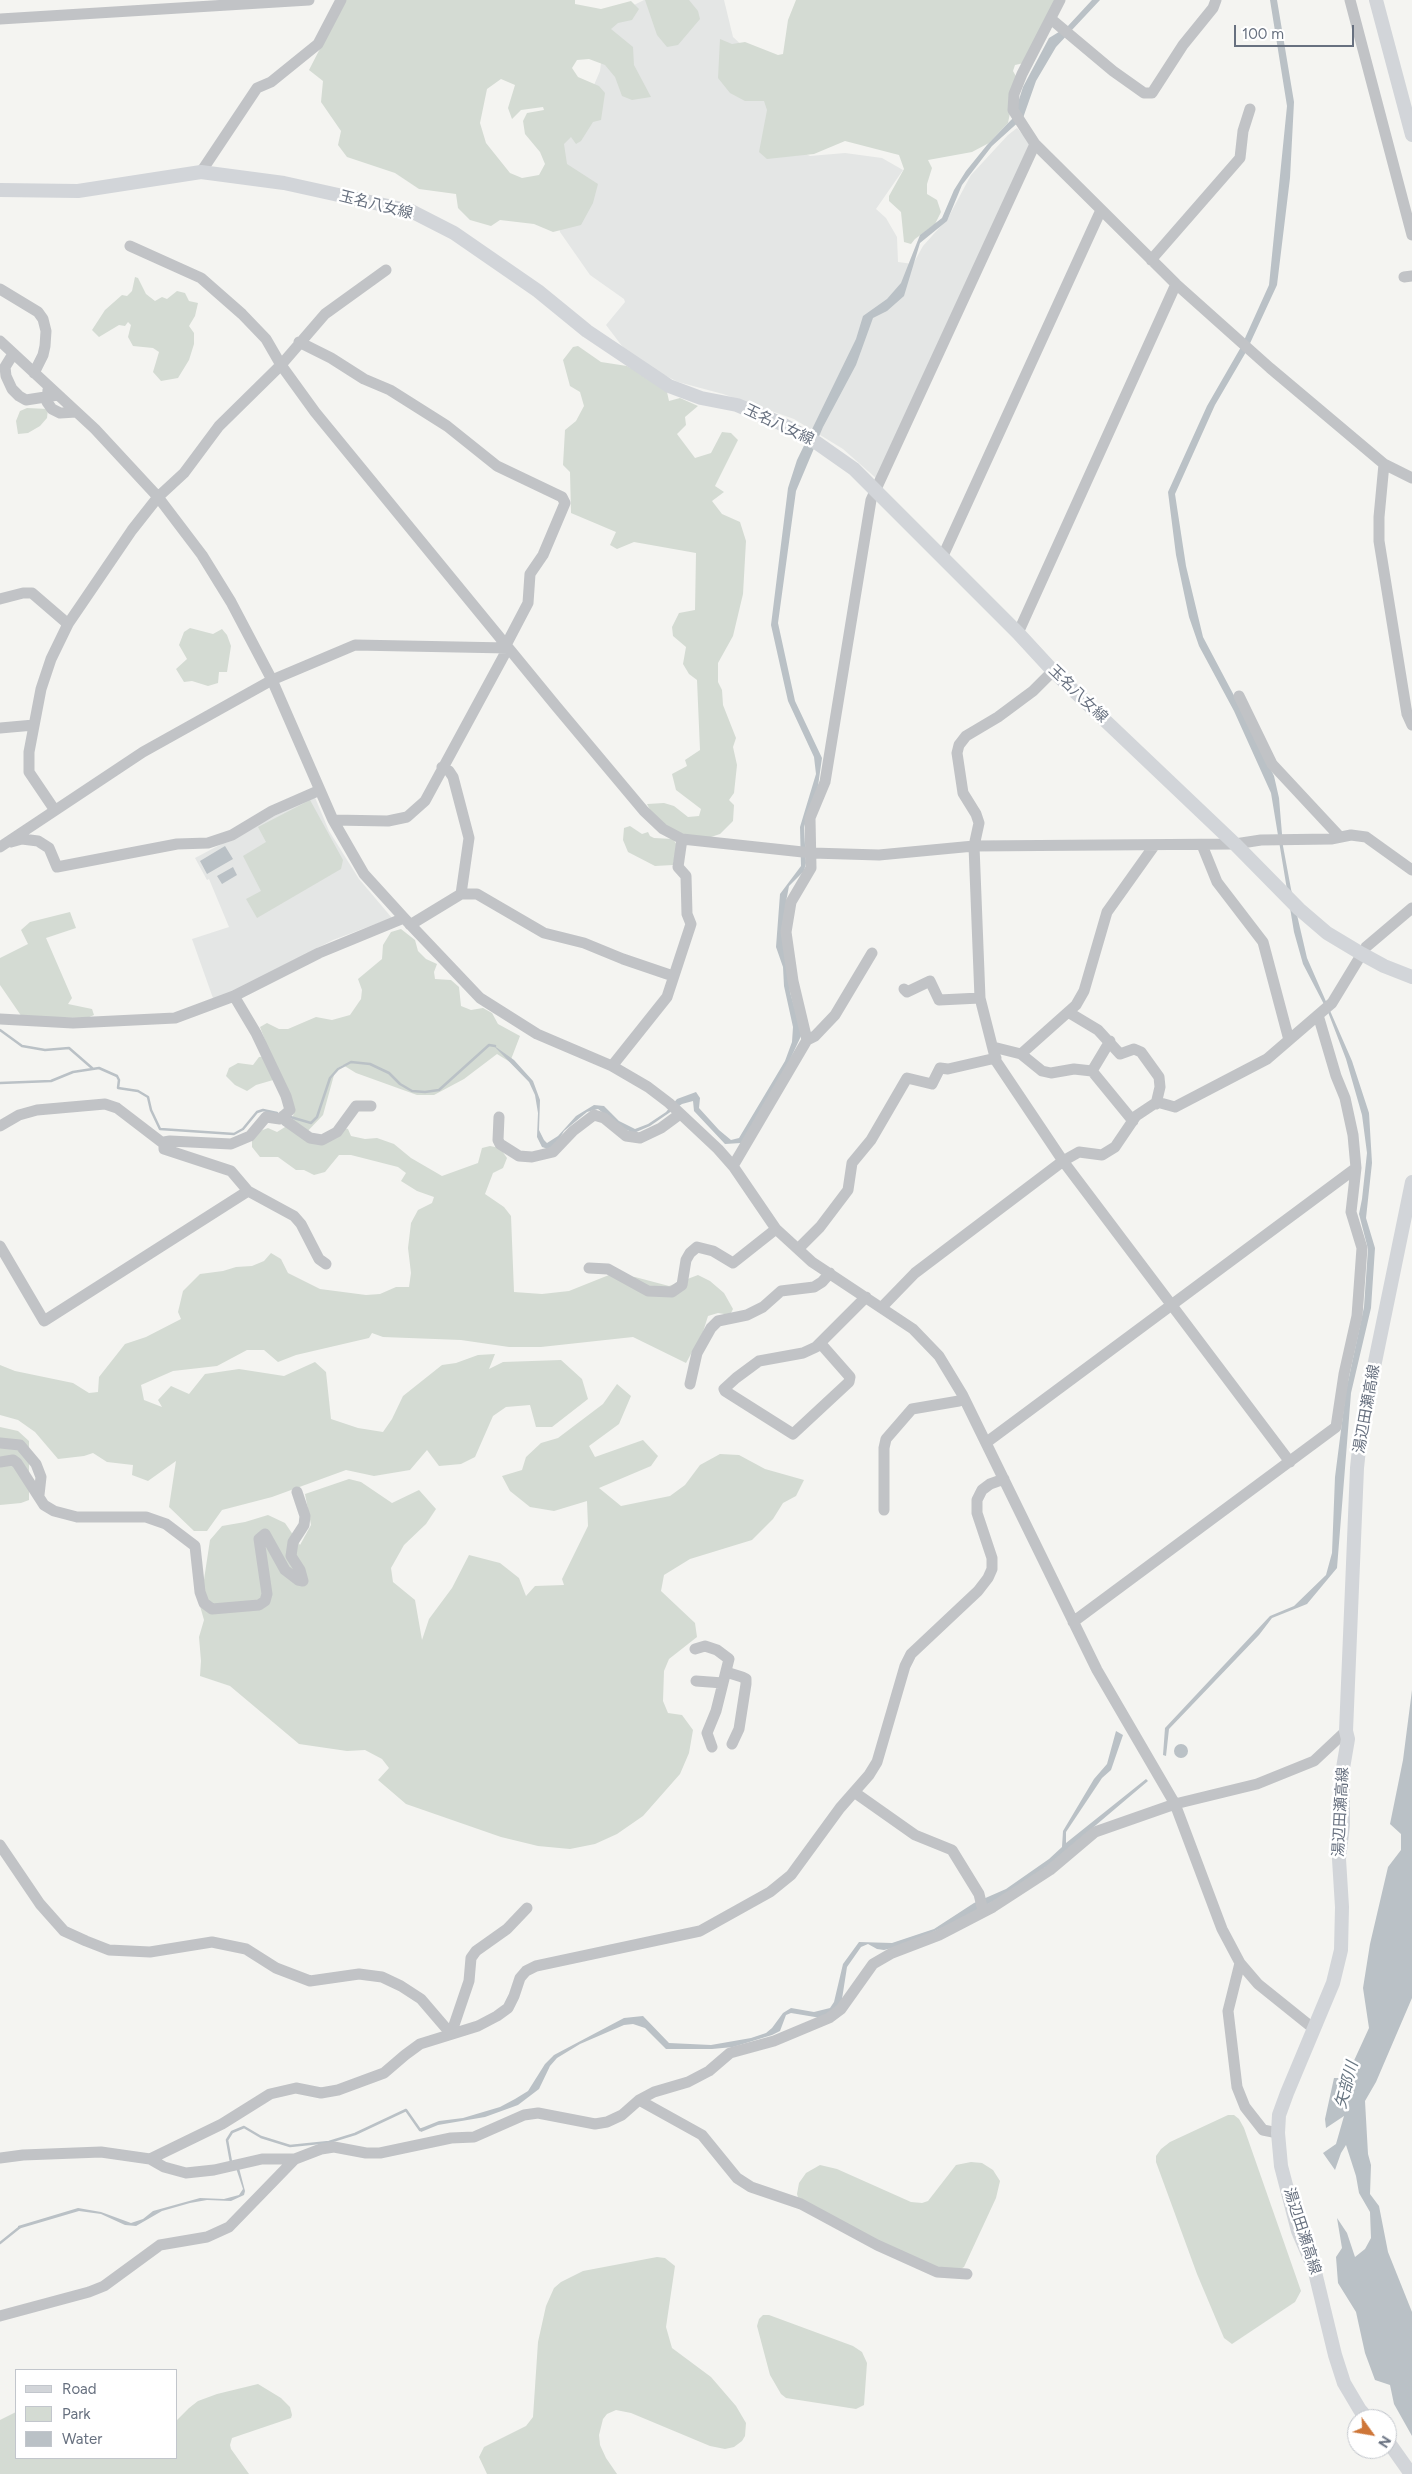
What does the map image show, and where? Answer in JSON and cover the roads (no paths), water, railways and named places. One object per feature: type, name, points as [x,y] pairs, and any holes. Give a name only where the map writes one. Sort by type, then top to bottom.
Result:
[{"type":"main road","points":[[1376,0],[1412,135]]},
{"type":"main road","name":"玉名八女線","points":[[0,190],[78,191],[201,172],[284,183],[410,211],[454,233],[538,290],[587,331],[670,386],[701,398],[737,405],[812,440],[854,469],[1018,633],[1053,671],[1235,844],[1299,909],[1327,932],[1362,954],[1384,966],[1412,977]]},
{"type":"main road","name":"湯辺田瀬高線","points":[[1359,2409],[1344,2383],[1335,2355],[1316,2275],[1298,2231],[1282,2166],[1278,2133],[1279,2114],[1333,1983],[1341,1950],[1342,1907],[1339,1859],[1343,1825],[1343,1768],[1348,1739],[1346,1731],[1357,1468],[1361,1430],[1412,1182]]},
{"type":"main road","points":[[1397,2454],[1412,2474]]},
{"type":"street","points":[[0,19],[309,0]]},
{"type":"street","points":[[201,172],[257,88],[271,82],[318,44],[341,0]]},
{"type":"street","points":[[1060,0],[1022,74],[1014,94],[1013,110],[1035,144],[1151,260],[1245,346],[1384,464],[1412,478]]},
{"type":"street","points":[[1051,19],[1144,93],[1152,93],[1183,45],[1213,8],[1216,0]]},
{"type":"street","points":[[1350,0],[1412,236]]},
{"type":"street","points":[[1151,260],[1240,158],[1242,131],[1250,109]]},
{"type":"street","points":[[807,1040],[786,932],[791,902],[811,868],[805,852],[810,818],[825,782],[869,508],[1035,144]]},
{"type":"street","points":[[942,558],[1101,210]]},
{"type":"street","points":[[130,246],[201,278],[242,314],[266,339],[281,365],[315,412],[644,811],[663,829],[682,839],[805,852],[879,855],[974,846],[1202,845],[1351,835],[1366,838],[1412,870]]},
{"type":"street","points":[[54,809],[30,772],[29,752],[40,689],[51,659],[68,624],[132,530],[158,497],[184,473],[219,426],[281,365],[325,314],[386,270]]},
{"type":"street","points":[[1018,633],[1176,284]]},
{"type":"street","points":[[0,289],[38,312],[43,318],[46,331],[45,346],[43,355],[34,373]]},
{"type":"street","points":[[0,341],[34,373],[51,393],[76,412],[158,497],[202,556],[231,602],[272,680],[333,820],[364,874],[407,921],[480,998],[537,1034],[612,1066],[648,1087],[676,1110],[733,1166],[776,1229],[812,1262],[866,1296],[913,1329],[939,1356],[962,1394],[987,1442],[1074,1622],[1121,1713],[1174,1804],[1222,1929],[1240,1963],[1258,1984],[1314,2029]]},
{"type":"street","points":[[299,342],[399,396],[447,426],[497,466],[562,497],[565,503],[543,554],[530,574],[528,603],[425,801],[407,818],[388,821],[333,820]]},
{"type":"street","points":[[14,354],[5,367],[6,376],[12,389],[26,400],[51,393]]},
{"type":"street","points":[[1384,464],[1379,517],[1379,541],[1407,714],[1412,725]]},
{"type":"street","points":[[0,599],[23,593],[32,593],[68,624]]},
{"type":"street","points":[[3,843],[143,752],[272,680],[355,645],[507,646]]},
{"type":"street","points":[[1053,671],[1032,692],[998,717],[966,736],[957,753],[963,793],[979,823],[974,846],[980,998],[995,1052],[1029,1112],[1063,1161],[1290,1462]]},
{"type":"street","points":[[1239,696],[1272,764],[1340,837]]},
{"type":"street","points":[[0,728],[34,725]]},
{"type":"street","points":[[442,767],[454,777],[469,838],[461,894]]},
{"type":"street","points":[[3,843],[22,839],[38,840],[49,848],[57,867],[176,844],[208,843],[232,835],[272,811],[320,790]]},
{"type":"street","points":[[612,1066],[667,997],[691,924],[687,914],[686,876],[678,867],[682,839]]},
{"type":"street","points":[[1202,845],[1217,882],[1263,942],[1289,1040]]},
{"type":"street","points":[[1021,1054],[1076,1004],[1084,991],[1107,912],[1154,846]]},
{"type":"street","points":[[0,1019],[73,1023],[175,1018],[234,996],[319,953],[407,921],[461,894],[477,894],[544,933],[584,942],[631,962],[673,976]]},
{"type":"street","points":[[882,1307],[915,1272],[1063,1161],[1079,1152],[1102,1155],[1115,1147],[1136,1116],[1156,1104],[1175,1107],[1267,1059],[1325,1009],[1366,947],[1412,908]]},
{"type":"street","points":[[733,1166],[807,1040],[815,1036],[835,1015],[872,953]]},
{"type":"street","points":[[904,989],[907,992],[930,981],[939,1000],[980,998]]},
{"type":"street","points":[[164,1144],[170,1141],[196,1141],[231,1144],[250,1136],[266,1117],[280,1119],[290,1110],[286,1096],[256,1033],[234,996]]},
{"type":"street","points":[[1074,1622],[1336,1427],[1344,1374],[1358,1316],[1362,1248],[1352,1212],[1356,1168],[1353,1135],[1345,1098],[1336,1076],[1325,1009]]},
{"type":"street","points":[[1068,1012],[1098,1030],[1120,1054],[1134,1049],[1141,1052],[1158,1077],[1160,1087],[1156,1104]]},
{"type":"street","points":[[1092,1071],[1110,1041]]},
{"type":"street","points":[[798,1249],[820,1227],[848,1190],[852,1163],[871,1140],[908,1078],[932,1084],[940,1068],[948,1069],[995,1052],[1021,1054],[1042,1071],[1051,1073],[1074,1069],[1092,1071],[1133,1121]]},
{"type":"street","points":[[0,1126],[19,1115],[37,1110],[105,1104],[117,1108],[164,1144],[164,1149],[231,1171],[248,1191],[294,1216],[301,1224],[319,1259],[326,1264]]},
{"type":"street","points":[[283,1116],[286,1121],[310,1138],[322,1140],[337,1132],[356,1106],[371,1106]]},
{"type":"street","points":[[499,1117],[498,1140],[500,1144],[519,1156],[532,1157],[552,1152],[573,1131],[594,1115],[604,1118],[626,1136],[640,1138],[661,1128],[676,1110]]},
{"type":"street","points":[[987,1442],[1356,1168]]},
{"type":"street","points":[[0,1246],[39,1324],[248,1191]]},
{"type":"street","points":[[589,1268],[608,1269],[648,1291],[672,1292],[682,1285],[686,1260],[697,1247],[713,1251],[733,1263],[776,1229]]},
{"type":"street","points":[[690,1384],[697,1353],[711,1328],[718,1320],[747,1315],[763,1307],[782,1291],[814,1287],[822,1282],[830,1273]]},
{"type":"street","points":[[821,1344],[850,1377],[849,1382],[792,1434],[724,1389],[759,1362],[803,1353],[821,1344],[866,1296]]},
{"type":"street","points":[[884,1510],[884,1448],[886,1439],[912,1409],[959,1401]]},
{"type":"street","points":[[0,1443],[20,1445],[36,1464],[41,1477],[39,1495]]},
{"type":"street","points":[[0,1462],[13,1460],[17,1463],[44,1505],[69,1516],[146,1517],[166,1524],[196,1546],[200,1592],[204,1603],[212,1609],[259,1606],[265,1601],[267,1594],[259,1539],[265,1534],[285,1570],[298,1580],[303,1581],[300,1570],[291,1556],[292,1542],[304,1525],[305,1516],[297,1492]]},
{"type":"street","points":[[150,2159],[222,2124],[270,2094],[296,2088],[320,2093],[338,2090],[384,2073],[420,2044],[478,2026],[508,2008],[520,1978],[526,1971],[536,1966],[700,1932],[770,1892],[791,1875],[840,1808],[869,1776],[877,1762],[905,1666],[911,1654],[978,1591],[988,1578],[992,1569],[992,1558],[977,1513],[977,1500],[982,1490],[1004,1478]]},
{"type":"street","points":[[695,1649],[705,1646],[728,1657],[716,1711],[707,1733],[712,1747]]},
{"type":"street","points":[[696,1680],[725,1677],[742,1677],[746,1680],[739,1728],[732,1744]]},
{"type":"street","points":[[0,2158],[23,2155],[101,2152],[150,2159],[164,2167],[186,2172],[214,2170],[262,2159],[295,2159],[321,2149],[334,2147],[366,2153],[380,2153],[451,2138],[474,2137],[524,2114],[538,2113],[595,2124],[607,2122],[622,2115],[639,2100],[654,2092],[688,2082],[709,2071],[730,2053],[774,2041],[829,2018],[840,2010],[872,1964],[892,1953],[939,1935],[983,1911],[1050,1870],[1095,1832],[1174,1804],[1256,1784],[1314,1761],[1346,1731]]},
{"type":"street","points":[[854,1792],[915,1835],[952,1850],[979,1894],[983,1911]]},
{"type":"street","points":[[0,1845],[40,1904],[64,1931],[86,1941],[109,1950],[150,1952],[218,1942],[246,1948],[276,1968],[310,1981],[359,1974],[382,1977],[401,1986],[421,2000],[451,2034]]},
{"type":"street","points":[[451,2034],[469,1981],[471,1958],[476,1952],[507,1929],[527,1908]]},
{"type":"street","points":[[1240,1963],[1228,2011],[1237,2087],[1245,2107],[1263,2130],[1278,2133]]},
{"type":"street","points":[[639,2100],[702,2135],[737,2178],[751,2187],[801,2204],[877,2245],[937,2272],[967,2274]]},
{"type":"street","points":[[0,2316],[89,2292],[104,2286],[160,2246],[207,2237],[229,2228],[295,2159]]},
{"type":"water","points":[[1092,0],[1100,0],[1056,47],[1036,81],[1023,118],[992,146],[962,185],[947,221],[920,243],[904,296],[887,311],[873,318],[856,365],[823,427],[796,491],[778,623],[795,701],[822,758],[818,786],[804,827],[806,863],[804,871],[789,886],[786,902],[790,992],[802,1034],[787,1066],[741,1143],[725,1144],[694,1111],[693,1101],[682,1104],[650,1126],[634,1133],[622,1128],[598,1109],[587,1112],[564,1131],[557,1143],[548,1149],[542,1147],[537,1137],[538,1113],[535,1095],[529,1082],[493,1045],[514,1060],[533,1081],[540,1100],[539,1130],[547,1143],[558,1136],[576,1116],[594,1105],[604,1106],[619,1121],[635,1129],[648,1124],[666,1112],[677,1099],[696,1092],[700,1098],[699,1108],[719,1130],[731,1140],[739,1138],[785,1061],[792,1042],[793,1027],[784,986],[783,967],[776,947],[780,894],[801,866],[800,827],[816,774],[814,757],[788,701],[771,625],[788,488],[797,460],[856,339],[863,316],[887,299],[901,283],[920,235],[942,218],[954,190],[966,171],[987,145],[1013,118],[1023,87],[1049,38],[1067,27]]},
{"type":"water","points":[[1270,0],[1277,0],[1294,102],[1290,178],[1277,285],[1246,352],[1215,405],[1175,494],[1186,566],[1203,637],[1274,776],[1279,798],[1283,846],[1307,958],[1352,1061],[1369,1113],[1372,1163],[1366,1218],[1375,1248],[1371,1308],[1351,1393],[1337,1568],[1307,1604],[1272,1618],[1259,1635],[1169,1729],[1166,1756],[1163,1755],[1165,1728],[1270,1616],[1294,1606],[1326,1575],[1332,1553],[1335,1477],[1346,1391],[1364,1307],[1368,1249],[1359,1214],[1367,1153],[1362,1115],[1346,1059],[1328,1012],[1303,964],[1294,932],[1271,793],[1234,711],[1199,646],[1189,617],[1176,555],[1168,492],[1207,406],[1241,347],[1269,285],[1287,106]]},
{"type":"water","points":[[225,846],[233,859],[207,874],[200,861]]},
{"type":"water","points":[[233,867],[237,875],[222,884],[217,876]]},
{"type":"water","name":"矢部川","points":[[1412,1690],[1412,1998],[1376,2082],[1365,2101],[1368,2154],[1371,2165],[1370,2194],[1379,2206],[1388,2252],[1412,2312],[1412,2436],[1394,2404],[1390,2385],[1375,2380],[1365,2353],[1356,2312],[1338,2283],[1336,2257],[1342,2248],[1337,2218],[1347,2233],[1355,2257],[1365,2249],[1371,2238],[1370,2212],[1359,2193],[1356,2176],[1346,2145],[1335,2170],[1323,2153],[1336,2144],[1344,2116],[1326,2128],[1325,2119],[1334,2078],[1346,2078],[1369,2028],[1363,1988],[1370,1944],[1388,1867],[1401,1850],[1401,1834],[1390,1824],[1403,1760]]},
{"type":"water","points":[[1116,1731],[1123,1735],[1111,1770],[1102,1778],[1066,1832],[1066,1843],[1146,1779],[1148,1781],[1050,1864],[1010,1892],[957,1921],[904,1945],[884,1950],[877,1949],[868,1944],[861,1947],[847,1967],[842,1999],[839,2006],[821,2018],[791,2013],[786,2015],[780,2031],[772,2035],[733,2047],[712,2049],[666,2049],[645,2028],[633,2024],[624,2025],[580,2044],[557,2058],[550,2066],[539,2089],[518,2105],[485,2117],[438,2125],[421,2132],[419,2129],[439,2121],[463,2118],[500,2107],[515,2099],[528,2091],[545,2064],[554,2055],[624,2018],[643,2016],[669,2043],[711,2045],[751,2038],[766,2033],[783,2013],[791,2008],[814,2012],[830,2008],[834,2002],[843,1964],[859,1942],[892,1943],[934,1929],[974,1903],[1006,1889],[1049,1859],[1062,1847],[1063,1831],[1094,1779],[1107,1764]]},
{"type":"water","points":[[1178,1744],[1184,1744],[1188,1751],[1184,1758],[1178,1758],[1174,1754],[1174,1748]]},
{"type":"water","points":[[236,2168],[239,2168],[245,2191],[244,2195],[231,2201],[207,2200],[190,2203],[162,2211],[136,2226],[125,2225],[101,2214],[79,2211],[18,2229],[18,2226],[78,2208],[101,2212],[131,2223],[143,2219],[153,2211],[200,2198],[224,2199],[239,2195],[243,2189]]},
{"type":"waterway","points":[[0,1030],[22,1046],[45,1050],[69,1048],[92,1068]]},
{"type":"waterway","points":[[287,1116],[311,1123],[317,1117],[330,1078],[338,1069],[351,1062],[370,1064],[389,1073],[400,1084],[412,1091],[425,1092],[439,1090],[489,1045],[495,1046]]},
{"type":"waterway","points":[[0,1083],[51,1081],[73,1072],[99,1068],[117,1076],[119,1080],[118,1088],[138,1091],[148,1097],[151,1110],[160,1129],[234,1134],[243,1129],[257,1112],[263,1110],[277,1113]]},
{"type":"waterway","points":[[231,2162],[227,2140],[232,2132],[244,2127],[261,2137],[290,2146],[329,2142],[355,2134],[406,2110],[420,2130],[422,2129]]},
{"type":"waterway","points":[[0,2243],[20,2227]]}]
